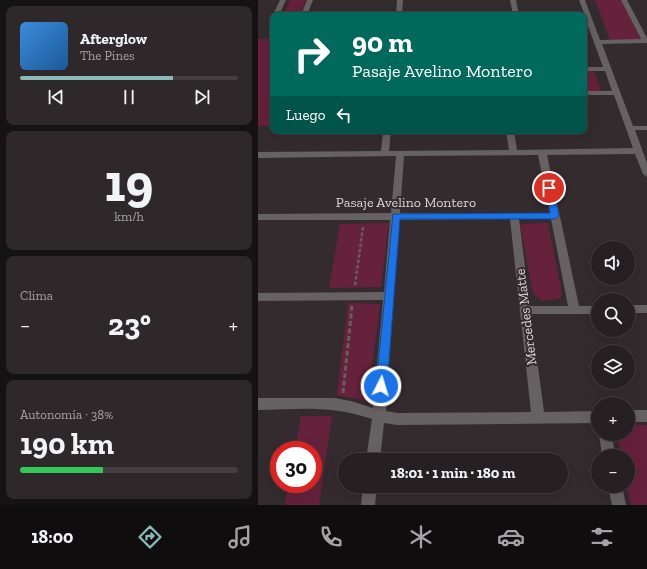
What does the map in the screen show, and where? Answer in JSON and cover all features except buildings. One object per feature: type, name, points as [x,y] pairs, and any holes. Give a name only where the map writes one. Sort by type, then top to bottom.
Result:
[{"type":"street","points":[[277,12],[283,0]]},
{"type":"street","points":[[305,12],[310,0]]},
{"type":"street","points":[[399,12],[400,0]]},
{"type":"street","points":[[513,0],[515,12]]},
{"type":"street","points":[[582,0],[587,12]]},
{"type":"street","points":[[598,42],[646,42],[624,0]]},
{"type":"street","points":[[588,15],[647,174]]},
{"type":"street","points":[[587,69],[608,69]]},
{"type":"street","points":[[587,93],[617,92]]},
{"type":"street","points":[[630,128],[647,128]]},
{"type":"street","points":[[385,154],[387,134]]},
{"type":"street","points":[[510,134],[513,152]]},
{"type":"street","points":[[258,155],[638,151]]},
{"type":"street","points":[[542,152],[574,310]]},
{"type":"street","points":[[374,453],[379,416],[400,153]]},
{"type":"street","name":"Mercedes Matte","points":[[514,216],[538,418]]},
{"type":"street","name":"Pasaje Avelino Montero","points":[[258,217],[555,216]]},
{"type":"street","points":[[258,298],[389,296]]},
{"type":"street","points":[[635,309],[647,309]]},
{"type":"street","points":[[525,310],[591,310]]},
{"type":"street","points":[[258,404],[341,404],[397,420],[591,417]]},
{"type":"street","points":[[635,416],[647,416]]},
{"type":"street","points":[[368,505],[369,493]]},
{"type":"street","points":[[616,493],[619,505]]},
{"type":"path","points":[[341,404],[353,296],[365,217]]},
{"type":"shaded area","points":[[290,0],[306,0],[301,12],[284,12]]},
{"type":"shaded area","points":[[595,0],[622,0],[640,39],[610,40]]},
{"type":"shaded area","points":[[258,39],[270,39],[270,126],[258,126]]},
{"type":"shaded area","points":[[593,70],[602,92],[587,92],[587,71]]},
{"type":"shaded area","points":[[389,223],[381,287],[329,288],[340,224]]},
{"type":"shaded area","points":[[548,223],[562,294],[559,299],[542,301],[533,294],[520,224]]},
{"type":"shaded area","points":[[348,303],[380,304],[368,401],[337,395]]},
{"type":"shaded area","points":[[301,416],[332,416],[322,484],[322,441],[297,441]]},
{"type":"shaded area","points":[[635,425],[647,425],[647,505],[631,505],[628,493],[635,493],[635,449],[620,449],[619,441],[635,441]]},
{"type":"shaded area","points":[[287,493],[321,493],[319,505],[285,505]]},
{"type":"route","points":[[381,386],[396,216],[555,216],[549,188]]}]
